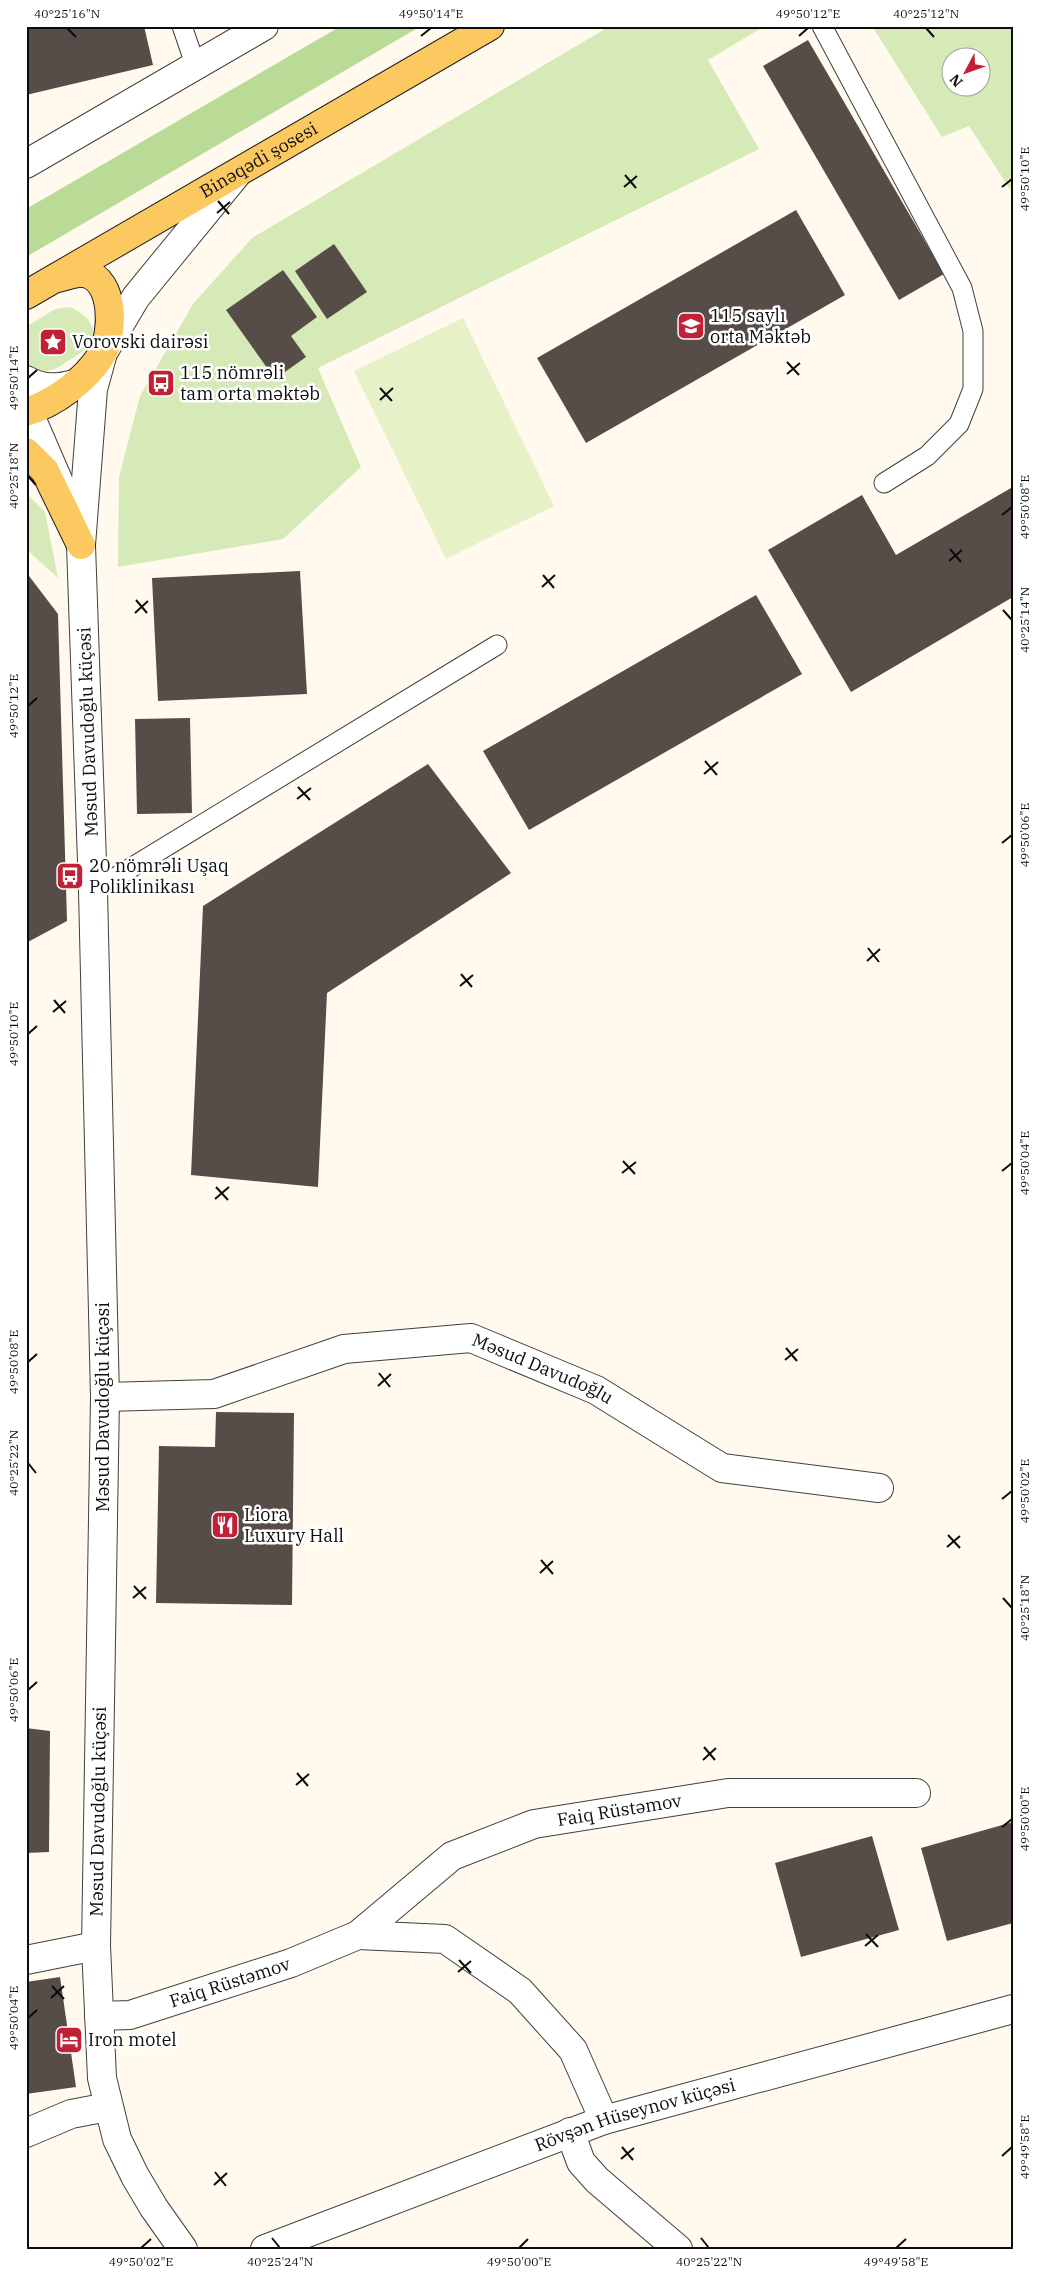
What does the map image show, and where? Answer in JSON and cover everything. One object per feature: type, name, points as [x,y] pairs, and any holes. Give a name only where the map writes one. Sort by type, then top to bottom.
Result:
[{"type":"main road","name":"Binəqədi şosesi","points":[[26,295],[490,26]]},
{"type":"main road","points":[[27,410],[46,404],[89,371],[103,353],[110,317],[109,302],[96,278],[85,273],[52,280]]},
{"type":"main road","points":[[26,452],[45,471],[81,545]]},
{"type":"street","points":[[26,164],[195,64],[264,26]]},
{"type":"street","points":[[81,545],[93,390],[103,353],[120,322],[147,282],[240,170]]},
{"type":"street","points":[[26,380],[35,385],[51,389],[74,384]]},
{"type":"street","points":[[27,410],[60,484],[81,545]]},
{"type":"street","name":"Məsud Davudoğlu küçəsi","points":[[81,545],[93,891],[105,1397],[96,1946],[102,2078],[117,2139],[134,2176],[183,2249]]},
{"type":"street","name":"Məsud Davudoğlu","points":[[105,1397],[214,1394],[344,1349],[471,1338],[596,1390],[722,1468],[879,1488]]},
{"type":"street","name":"Faiq Rüstəmov","points":[[99,2016],[130,2015],[291,1962],[358,1935],[452,1856],[534,1824],[728,1793],[916,1793]]},
{"type":"street","name":"Faiq Rüstəmov","points":[[358,1935],[445,1939],[520,1991],[573,2050],[604,2120]]},
{"type":"street","points":[[26,1960],[96,1946]]},
{"type":"street","name":"Rövşən Hüseynov küçəsi","points":[[265,2249],[604,2120],[1013,2009]]},
{"type":"street","points":[[26,2133],[71,2114],[108,2107]]},
{"type":"street","points":[[570,2132],[581,2162],[597,2180],[678,2249]]},
{"type":"lane","points":[[182,26],[195,64]]},
{"type":"lane","points":[[822,26],[962,288],[973,331],[972,389],[959,424],[927,456],[884,483]]},
{"type":"lane","points":[[93,891],[497,645]]},
{"type":"green space","points":[[341,26],[421,26],[26,257],[26,209]]},
{"type":"green space","points":[[610,26],[765,26],[708,60],[759,149],[318,368],[361,467],[283,539],[118,567],[119,477],[140,396],[193,304],[252,238]]},
{"type":"green space","points":[[872,26],[1013,26],[1013,194],[969,126],[942,137]]},
{"type":"green space","points":[[70,307],[81,313],[88,320],[93,334],[91,341],[78,355],[58,368],[32,372],[26,367],[26,327],[55,309]]},
{"type":"green space","points":[[463,318],[554,506],[446,559],[354,371]]},
{"type":"green space","points":[[26,493],[45,512],[58,578],[26,549]]},
{"type":"building","points":[[26,26],[144,26],[153,65],[26,95]]},
{"type":"building","points":[[808,40],[944,274],[899,300],[763,66]]},
{"type":"building","name":"115 saylı orta Məktəb","points":[[796,210],[845,295],[586,443],[537,358]]},
{"type":"building","points":[[334,244],[367,292],[327,319],[295,271]]},
{"type":"building","points":[[283,270],[317,317],[291,336],[306,357],[275,379],[226,310]]},
{"type":"building","points":[[1011,488],[1013,491],[1013,597],[851,692],[768,550],[862,495],[896,555]]},
{"type":"building","points":[[300,571],[307,694],[158,701],[152,578]]},
{"type":"building","points":[[26,572],[58,614],[67,921],[26,943]]},
{"type":"building","points":[[756,595],[802,674],[529,830],[483,751]]},
{"type":"building","points":[[190,718],[192,813],[137,814],[135,719]]},
{"type":"building","points":[[428,764],[511,873],[327,993],[318,1187],[191,1175],[203,906]]},
{"type":"building","name":"Liora Luxury Hall","points":[[216,1412],[294,1413],[292,1605],[156,1603],[159,1446],[215,1447]]},
{"type":"building","points":[[26,1728],[50,1731],[49,1852],[26,1853]]},
{"type":"building","points":[[1013,1822],[1013,1923],[947,1941],[921,1848]]},
{"type":"building","points":[[872,1836],[899,1930],[801,1957],[775,1863]]},
{"type":"building","points":[[60,1977],[76,2087],[26,2094],[26,1982]]},
{"type":"place","name":"115 saylı orta Məktəb","points":[[691,326]]},
{"type":"place","name":"Vorovski dairəsi","points":[[53,342]]},
{"type":"place","name":"115 nömrəli tam orta məktəb","points":[[161,383]]},
{"type":"place","name":"20 nömrəli Uşaq Poliklinikası","points":[[70,876]]},
{"type":"place","name":"Liora Luxury Hall","points":[[225,1525]]},
{"type":"place","name":"Iron motel","points":[[69,2040]]}]
